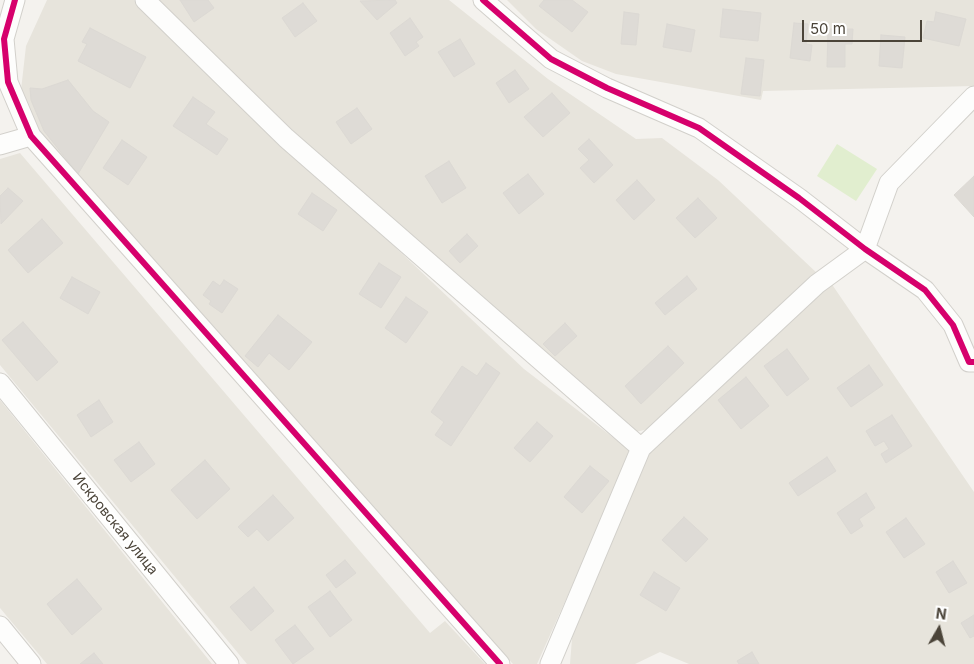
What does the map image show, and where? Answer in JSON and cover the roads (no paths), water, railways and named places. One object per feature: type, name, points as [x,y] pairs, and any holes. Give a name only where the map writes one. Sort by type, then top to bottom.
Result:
[{"type":"street","points":[[16,0],[4,39],[8,82],[31,136],[500,664]]},
{"type":"street","points":[[146,0],[286,138],[641,448]]},
{"type":"street","points":[[483,0],[551,59],[607,88],[699,128],[799,198],[865,249],[925,290],[953,325],[972,366]]},
{"type":"street","points":[[550,664],[641,448],[817,284],[865,249],[889,183],[974,96]]},
{"type":"street","points":[[0,145],[31,136]]},
{"type":"street","name":"Искровская улица","points":[[0,383],[229,664]]},
{"type":"street","points":[[0,626],[31,664]]}]
